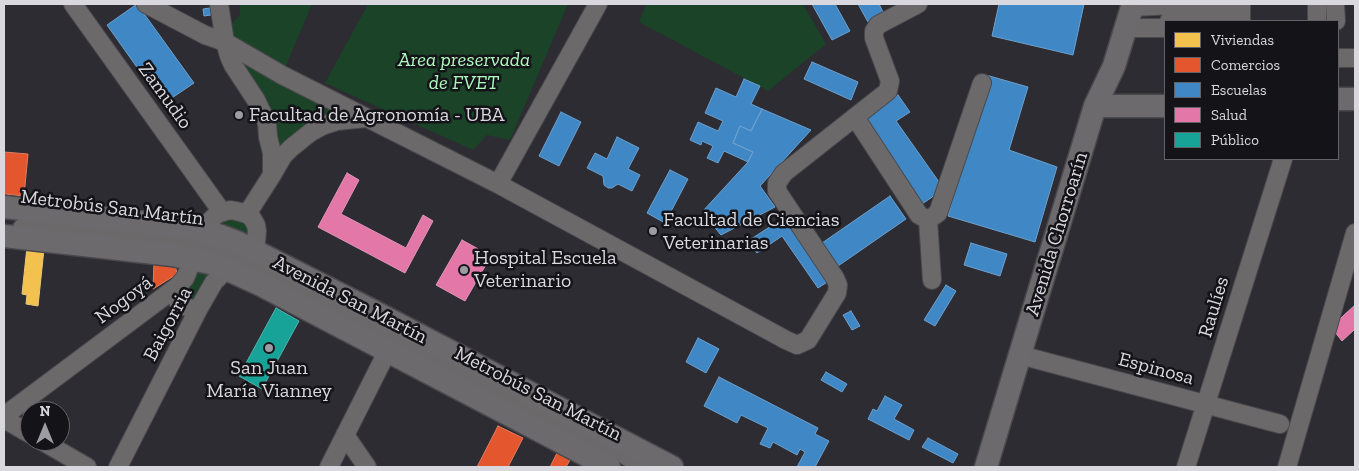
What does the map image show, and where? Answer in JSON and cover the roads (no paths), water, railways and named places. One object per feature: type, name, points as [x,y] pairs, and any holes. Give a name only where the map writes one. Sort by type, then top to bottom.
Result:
[{"type":"main road","name":"Avenida Chorroarín","points":[[986,467],[1095,106],[1114,66],[1133,5]]},
{"type":"main road","points":[[1339,99],[1355,99]]},
{"type":"main road","points":[[1095,106],[1164,106]]},
{"type":"main road","name":"Avenida San Martín","points":[[4,207],[191,228],[199,243],[216,264],[238,259],[371,310],[615,457]]},
{"type":"main road","name":"Avenida San Martín","points":[[4,236],[172,255],[221,236],[261,285],[387,352],[615,457],[672,467]]},
{"type":"street","name":"Zamudio","points":[[73,4],[222,212]]},
{"type":"street","points":[[146,4],[205,35],[225,42],[282,75],[498,184],[786,340],[797,344],[808,340],[837,293],[838,285],[778,191],[777,183],[784,173],[888,91],[890,81],[874,38],[874,31],[878,24],[918,4]]},
{"type":"street","points":[[219,4],[225,42],[233,65],[256,100],[267,123],[272,153],[272,175]]},
{"type":"street","points":[[498,184],[598,4]]},
{"type":"street","points":[[1133,5],[1198,4]]},
{"type":"street","points":[[1316,4],[1317,20]]},
{"type":"street","points":[[1327,4],[1328,20]]},
{"type":"street","points":[[1335,4],[1336,20]]},
{"type":"street","points":[[1170,20],[1179,15],[1238,13]]},
{"type":"street","points":[[1126,28],[1164,25]]},
{"type":"street","points":[[1339,58],[1355,58]]},
{"type":"street","points":[[928,220],[938,213],[982,83]]},
{"type":"street","points":[[855,117],[919,215],[928,220]]},
{"type":"street","points":[[222,212],[250,210],[290,148],[310,132],[337,121],[367,118]]},
{"type":"street","points":[[270,142],[273,147],[280,150],[290,148]]},
{"type":"street","name":"Raulíes","points":[[1186,467],[1282,160]]},
{"type":"street","name":"Baigorria","points":[[118,467],[214,282],[256,242],[258,231],[250,210]]},
{"type":"street","name":"Nogoyá","points":[[4,417],[182,282],[209,222],[222,212]]},
{"type":"street","name":"Metrobús San Martín","points":[[4,216],[185,235],[199,243]]},
{"type":"street","points":[[928,220],[932,280]]},
{"type":"street","name":"Metrobús San Martín","points":[[4,226],[84,231],[199,243]]},
{"type":"street","points":[[1287,467],[1355,233]]},
{"type":"street","name":"Metrobús San Martín","points":[[238,259],[400,340],[512,393],[603,441],[615,457],[644,467]]},
{"type":"street","name":"Metrobús San Martín","points":[[238,259],[389,344],[509,400],[632,467]]},
{"type":"street","points":[[173,290],[182,305],[192,309],[199,308]]},
{"type":"street","name":"Metrobús San Martín","points":[[371,310],[428,353]]},
{"type":"street","points":[[329,467],[387,352]]},
{"type":"street","name":"Espinosa","points":[[1020,355],[1280,424]]},
{"type":"street","points":[[4,417],[20,427]]},
{"type":"street","points":[[345,435],[367,467]]},
{"type":"street","points":[[59,451],[87,467]]},
{"type":"place","name":"Facultad de Agronomía - UBA","points":[[239,115]]},
{"type":"place","name":"Facultad de Ciencias Veterinarias","points":[[653,231]]},
{"type":"place","name":"Hospital Escuela Veterinario","points":[[464,270]]},
{"type":"place","name":"San Juan María Vianney","points":[[269,348]]},
{"type":"park label","name":"Area preservada de FVET","points":[[464,72]]}]
